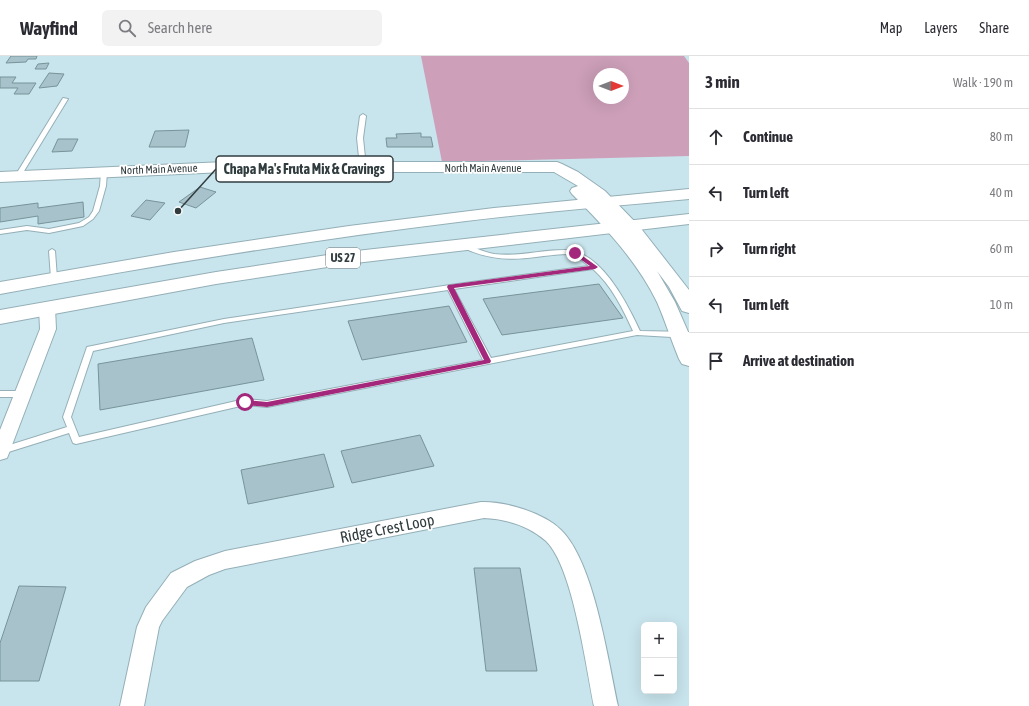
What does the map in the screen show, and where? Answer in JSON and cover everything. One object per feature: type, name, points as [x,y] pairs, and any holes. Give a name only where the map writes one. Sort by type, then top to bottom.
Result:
[{"type":"highway","name":"US 27","points":[[0,288],[210,252],[468,215],[689,194]]},
{"type":"highway","name":"US 27","points":[[0,317],[216,278],[348,258],[689,219]]},
{"type":"street","name":"North Main Avenue","points":[[0,177],[225,167],[557,167],[575,176],[609,202],[631,226],[672,280],[689,307]]},
{"type":"street","points":[[534,168],[564,179],[591,204],[628,246],[647,271],[684,335],[689,359]]},
{"type":"street","points":[[0,452],[48,329],[48,308]]},
{"type":"street","name":"Ridge Crest Loop","points":[[132,706],[148,627],[154,614],[179,580],[202,568],[224,560],[463,512],[485,510],[517,516],[539,526],[555,537],[566,553],[580,589],[606,706]]},
{"type":"lane","points":[[18,176],[66,99]]},
{"type":"lane","points":[[363,116],[360,138],[363,167]]},
{"type":"lane","points":[[0,232],[27,228],[49,231],[81,225],[91,218],[96,211],[103,186],[104,172]]},
{"type":"lane","points":[[462,245],[480,253],[510,258],[569,252],[579,255],[609,280],[618,294],[637,333]]},
{"type":"lane","points":[[52,251],[54,278]]},
{"type":"lane","points":[[595,267],[450,287],[224,322],[90,349],[67,417],[76,441],[245,402],[267,404],[637,333],[684,335]]},
{"type":"lane","points":[[450,287],[488,361]]},
{"type":"lane","points":[[0,394],[23,394]]},
{"type":"lane","points":[[0,452],[72,429]]},
{"type":"shaded area","points":[[421,56],[684,56],[689,63],[689,156],[442,162]]},
{"type":"building","points":[[11,56],[37,56],[36,59],[28,59],[26,62],[6,63]]},
{"type":"building","points":[[49,63],[46,69],[35,69],[38,64]]},
{"type":"building","points":[[49,73],[64,74],[57,86],[39,88]]},
{"type":"building","points":[[0,77],[16,77],[12,83],[36,83],[29,94],[14,94],[18,88],[0,88]]},
{"type":"building","points":[[189,130],[185,147],[149,147],[155,131]]},
{"type":"building","points":[[421,133],[421,137],[431,137],[433,147],[387,147],[386,138],[397,138],[396,134]]},
{"type":"building","points":[[58,139],[78,139],[72,151],[52,152]]},
{"type":"building","points":[[200,187],[216,192],[196,208],[179,202]]},
{"type":"building","points":[[146,200],[165,203],[150,220],[131,216]]},
{"type":"building","points":[[83,202],[84,217],[38,224],[38,216],[0,222],[0,208],[38,203],[38,208]]},
{"type":"building","points":[[599,284],[623,318],[502,335],[483,299]]},
{"type":"building","points":[[449,306],[467,342],[362,360],[348,321]]},
{"type":"building","points":[[252,338],[264,380],[100,410],[98,364]]},
{"type":"building","points":[[420,435],[434,466],[352,483],[341,451]]},
{"type":"building","points":[[324,454],[334,487],[248,504],[241,470]]},
{"type":"building","points":[[474,568],[520,568],[537,671],[486,671]]},
{"type":"building","points":[[19,586],[66,587],[39,681],[0,681],[0,643]]},
{"type":"place","name":"Chapa Ma's Fruta Mix & Cravings","points":[[178,211]]},
{"type":"route","points":[[245,402],[267,404],[367,386],[488,361],[450,287],[595,267],[575,253]]}]
